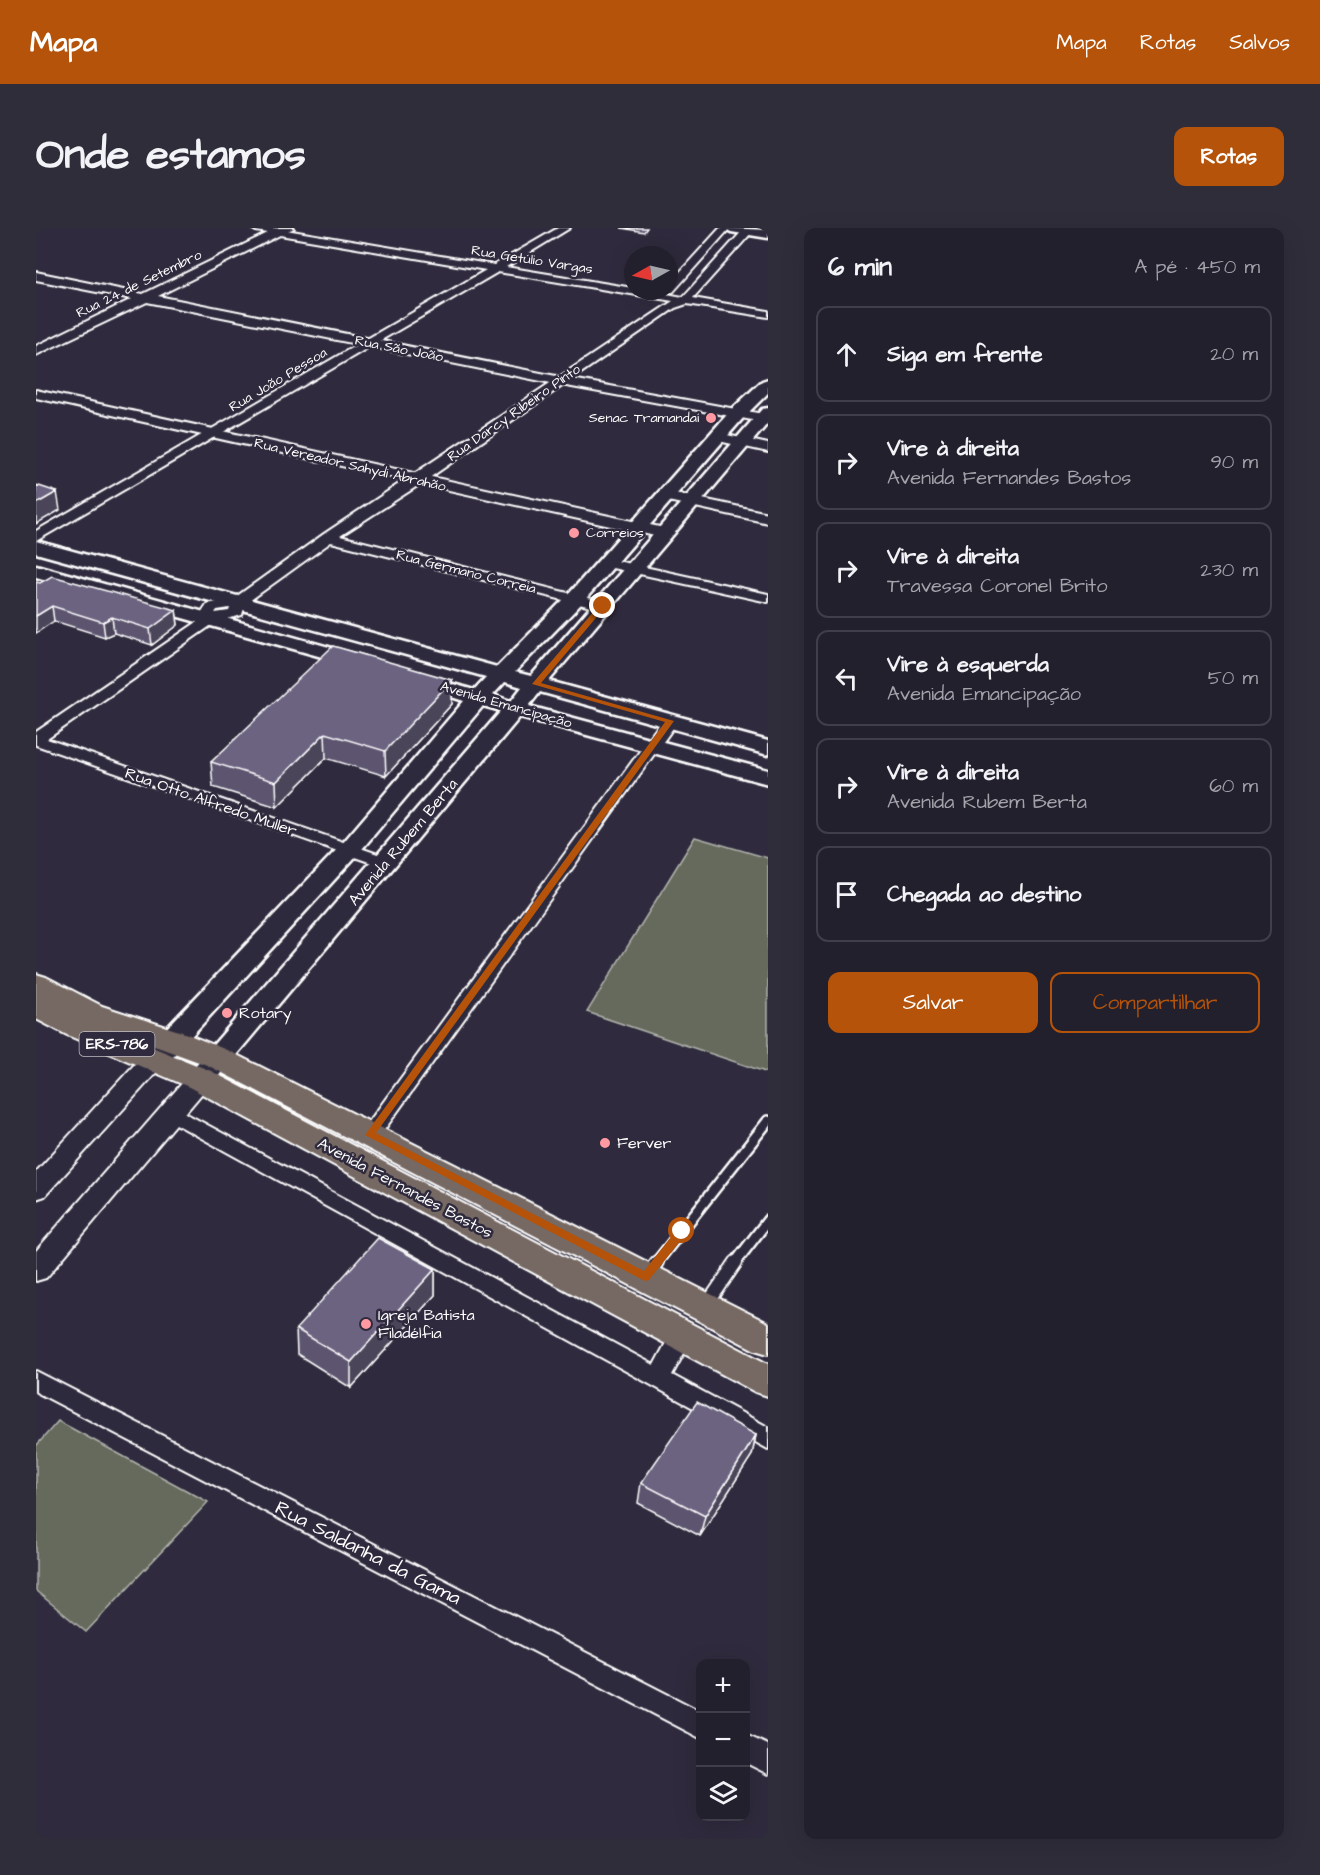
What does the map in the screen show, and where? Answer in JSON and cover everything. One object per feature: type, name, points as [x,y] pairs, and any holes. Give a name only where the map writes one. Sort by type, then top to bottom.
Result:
[{"type":"main road","points":[[731,228],[768,234]]},
{"type":"main road","points":[[162,1049],[349,850],[478,698],[575,599],[738,413],[768,385]]},
{"type":"main road","name":"Avenida Rubem Berta","points":[[209,1069],[386,863],[633,568],[766,415]]},
{"type":"main road","name":"Avenida Emancipação","points":[[36,547],[768,748]]},
{"type":"main road","points":[[36,571],[380,668]]},
{"type":"main road","name":"Avenida Emancipação","points":[[402,674],[516,709],[768,777]]},
{"type":"main road","name":"Avenida Fernandes Bastos","points":[[36,984],[162,1049],[370,1135],[768,1340]]},
{"type":"main road","name":"Avenida Fernandes Bastos","points":[[36,1006],[78,1028],[162,1049]]},
{"type":"main road","name":"Avenida Fernandes Bastos","points":[[209,1069],[768,1381]]},
{"type":"street","name":"Rua Getúlio Vargas","points":[[256,228],[284,230],[494,270],[624,289]]},
{"type":"street","name":"Rua João Pessoa","points":[[36,537],[565,228]]},
{"type":"street","name":"Rua Darcy Ribeiro Pinto","points":[[678,284],[725,228]]},
{"type":"street","name":"Rua 24 de Setembro","points":[[36,351],[284,230]]},
{"type":"street","name":"Rua Darcy Ribeiro Pinto","points":[[678,298],[686,300],[748,231]]},
{"type":"street","name":"Rua São João","points":[[36,276],[561,381],[738,413],[766,415]]},
{"type":"street","name":"Rua Darcy Ribeiro Pinto","points":[[36,739],[211,619],[237,612],[238,602],[329,537],[417,480],[561,381],[663,300]]},
{"type":"street","points":[[686,300],[768,314]]},
{"type":"street","name":"Rua Vereador Sahydi Abrahão","points":[[36,394],[664,533]]},
{"type":"street","points":[[718,437],[768,448]]},
{"type":"street","points":[[665,496],[768,518]]},
{"type":"street","name":"Rua Germano Correia","points":[[329,537],[603,606]]},
{"type":"street","points":[[608,562],[768,598]]},
{"type":"street","points":[[370,1135],[670,721]]},
{"type":"street","name":"Rua Otto Alfredo Muller","points":[[36,739],[386,863]]},
{"type":"street","points":[[36,1190],[162,1049]]},
{"type":"street","name":"Avenida Rubem Berta","points":[[36,1270],[209,1069]]},
{"type":"street","points":[[172,1113],[768,1439]]},
{"type":"street","points":[[657,1379],[682,1335]]},
{"type":"street","name":"Rua Saldanha da Gama","points":[[36,1381],[696,1723]]},
{"type":"street","points":[[750,1751],[768,1760]]},
{"type":"lane","points":[[645,1277],[768,1121]]},
{"type":"lane","points":[[705,1308],[722,1280],[768,1220]]},
{"type":"green space","points":[[695,837],[768,858],[768,1073],[587,1012]]},
{"type":"green space","points":[[58,1421],[208,1502],[86,1632],[36,1591],[36,1446]]},
{"type":"building","points":[[36,485],[57,492],[36,504]]},
{"type":"building","points":[[52,576],[176,610],[150,629],[112,617],[103,622],[52,606],[36,616],[36,582],[40,583]]},
{"type":"building","points":[[333,646],[452,680],[385,751],[325,733],[276,782],[211,762]]},
{"type":"building","points":[[378,1238],[435,1269],[351,1362],[296,1329]]},
{"type":"building","points":[[697,1402],[756,1435],[705,1516],[641,1483]]},
{"type":"place","name":"Senac Tramandaí","points":[[711,418]]},
{"type":"place","name":"Correios","points":[[574,533]]},
{"type":"place","name":"Rotary","points":[[227,1013]]},
{"type":"place","name":"Ferver","points":[[605,1143]]},
{"type":"place","name":"Igreja Batista Filadélfia","points":[[366,1324]]},
{"type":"route","points":[[603,606],[536,684],[670,721],[370,1135],[645,1277],[682,1231]]}]
